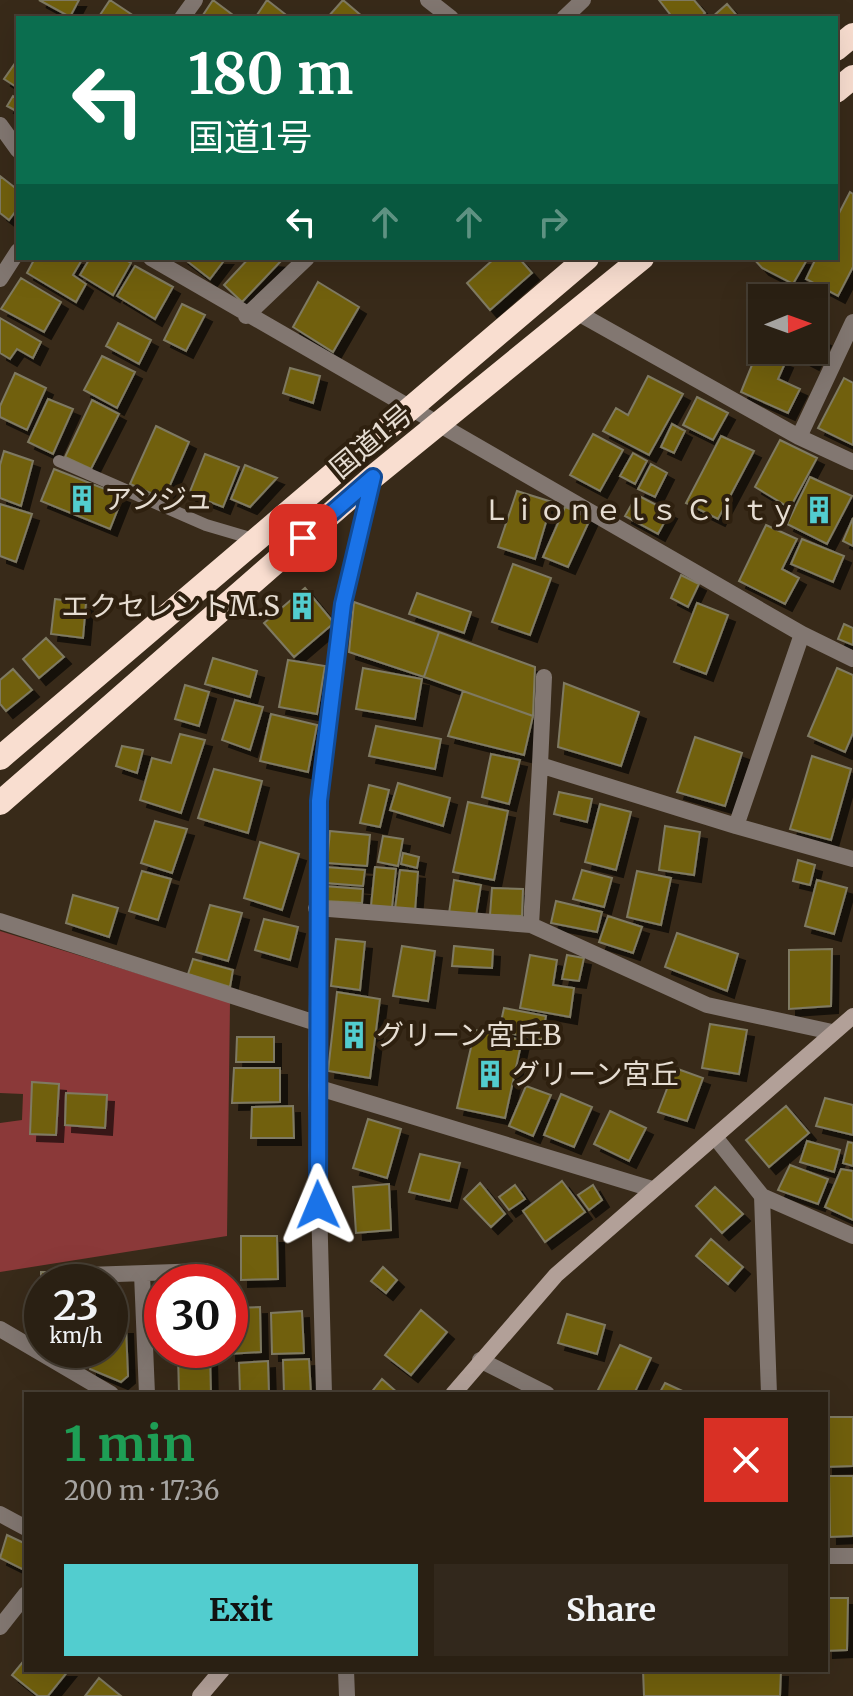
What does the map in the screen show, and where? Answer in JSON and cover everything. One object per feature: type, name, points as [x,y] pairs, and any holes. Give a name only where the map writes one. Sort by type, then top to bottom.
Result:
[{"type":"highway","name":"国道1号","points":[[0,758],[585,260]]},
{"type":"highway","name":"国道1号","points":[[0,803],[373,477],[640,260]]},
{"type":"street","points":[[428,0],[448,16]]},
{"type":"street","points":[[566,16],[583,0]]},
{"type":"street","points":[[0,125],[16,147]]},
{"type":"street","points":[[0,279],[16,254]]},
{"type":"street","points":[[154,260],[246,316],[410,407],[802,634],[853,659]]},
{"type":"street","points":[[246,316],[305,260]]},
{"type":"street","points":[[578,313],[799,437],[853,462]]},
{"type":"street","points":[[799,437],[853,322]]},
{"type":"street","points":[[324,1392],[316,1087],[319,801],[343,604],[373,477]]},
{"type":"street","points":[[736,826],[802,634]]},
{"type":"street","points":[[531,925],[544,677]]},
{"type":"street","points":[[540,765],[853,859]]},
{"type":"street","points":[[316,908],[531,925],[707,1005],[832,1032]]},
{"type":"street","points":[[0,921],[316,1023]]},
{"type":"street","points":[[455,1392],[556,1275],[853,1016]]},
{"type":"street","points":[[316,1087],[652,1189]]},
{"type":"street","points":[[715,1137],[762,1196],[853,1236]]},
{"type":"street","points":[[762,1196],[769,1392]]},
{"type":"street","points":[[128,1274],[142,1274],[147,1392]]},
{"type":"street","points":[[0,1329],[108,1392]]},
{"type":"street","points":[[480,1360],[543,1392]]},
{"type":"street","points":[[0,1514],[24,1527]]},
{"type":"street","points":[[828,1556],[853,1556]]},
{"type":"street","points":[[0,1627],[24,1597]]},
{"type":"street","points":[[200,1696],[220,1672]]},
{"type":"street","points":[[346,1672],[347,1696]]},
{"type":"lane","points":[[59,461],[206,525],[257,540]]},
{"type":"shaded area","points":[[0,931],[230,1002],[227,1236],[50,1264],[24,1264],[24,1268],[0,1272],[0,1123],[22,1120],[23,1094],[0,1093]]},
{"type":"building","points":[[39,0],[79,0],[68,16]]},
{"type":"building","points":[[110,0],[134,16],[99,16]]},
{"type":"building","points":[[213,0],[234,16],[202,16]]},
{"type":"building","points":[[267,0],[287,16],[256,16]]},
{"type":"building","points":[[343,0],[362,16],[329,16]]},
{"type":"building","points":[[659,0],[694,0],[705,13],[702,16],[671,16]]},
{"type":"building","points":[[727,4],[737,16],[713,16]]},
{"type":"building","points":[[16,62],[16,87],[4,79]]},
{"type":"building","points":[[13,96],[16,98],[16,111],[7,106]]},
{"type":"building","points":[[0,176],[16,188],[16,211],[9,220],[0,213]]},
{"type":"building","points":[[850,192],[853,194],[853,267],[838,296],[828,291],[828,284],[815,284],[806,279],[815,260],[838,260],[838,215]]},
{"type":"building","points":[[34,260],[82,260],[73,275],[86,284],[76,302],[27,273]]},
{"type":"building","points":[[89,260],[126,260],[131,263],[113,295],[80,275]]},
{"type":"building","points":[[186,260],[224,260],[210,279]]},
{"type":"building","points":[[247,260],[281,261],[242,302],[224,285]]},
{"type":"building","points":[[493,260],[521,260],[532,273],[490,310],[467,283]]},
{"type":"building","points":[[755,260],[807,260],[793,284],[762,268]]},
{"type":"building","points":[[135,266],[173,287],[155,319],[117,296]]},
{"type":"building","points":[[21,278],[61,302],[44,332],[1,309]]},
{"type":"building","points":[[318,282],[359,307],[333,352],[293,327]]},
{"type":"building","points":[[182,304],[205,315],[186,351],[164,340]]},
{"type":"building","points":[[0,318],[41,342],[33,358],[17,349],[10,359],[0,353]]},
{"type":"building","points":[[118,323],[151,340],[139,364],[106,346]]},
{"type":"building","points":[[102,356],[135,372],[117,408],[84,390]]},
{"type":"building","points":[[752,364],[785,364],[778,379],[800,389],[788,413],[741,392]]},
{"type":"building","points":[[290,368],[320,376],[313,403],[283,393]]},
{"type":"building","points":[[15,373],[46,388],[27,430],[0,417],[0,406]]},
{"type":"building","points":[[648,376],[683,394],[649,455],[603,431],[616,408],[628,415]]},
{"type":"building","points":[[844,378],[853,383],[853,445],[818,428]]},
{"type":"building","points":[[697,397],[728,413],[713,440],[683,425]]},
{"type":"building","points":[[48,399],[73,409],[53,454],[28,442]]},
{"type":"building","points":[[92,400],[119,414],[91,469],[65,457]]},
{"type":"building","points":[[672,424],[685,431],[674,453],[661,447]]},
{"type":"building","points":[[156,426],[189,442],[164,499],[130,484]]},
{"type":"building","points":[[593,434],[623,450],[600,491],[570,475]]},
{"type":"building","points":[[721,436],[754,451],[718,519],[686,503]]},
{"type":"building","points":[[780,440],[817,458],[790,508],[755,487]]},
{"type":"building","points":[[4,451],[33,461],[21,506],[0,498],[0,465]]},
{"type":"building","points":[[633,453],[647,461],[635,484],[620,476]]},
{"type":"building","points":[[205,454],[239,467],[223,507],[189,494]]},
{"type":"building","points":[[651,464],[667,473],[655,497],[638,489]]},
{"type":"building","points":[[245,465],[277,478],[250,507],[231,499]]},
{"type":"building","name":"アンジュ","points":[[54,469],[123,496],[110,529],[41,501]]},
{"type":"building","name":"Ｌｉｏｎｅｌｓ Ｃｉｔｙ","points":[[810,477],[852,496],[827,544],[787,524]]},
{"type":"building","points":[[517,491],[552,502],[535,559],[498,547]]},
{"type":"building","points":[[637,495],[670,512],[658,534],[625,516]]},
{"type":"building","points":[[0,504],[32,514],[16,562],[0,556]]},
{"type":"building","points":[[565,507],[591,517],[568,567],[543,557]]},
{"type":"building","points":[[853,518],[853,546],[843,541]]},
{"type":"building","points":[[766,525],[797,539],[782,569],[799,578],[785,604],[739,581]]},
{"type":"building","points":[[802,539],[844,556],[833,582],[791,564]]},
{"type":"building","points":[[513,564],[551,578],[530,635],[492,622]]},
{"type":"building","points":[[681,575],[699,584],[688,607],[671,598]]},
{"type":"building","name":"エクセレントM.S","points":[[305,588],[334,623],[294,657],[264,623]]},
{"type":"building","points":[[417,593],[471,612],[464,633],[409,614]]},
{"type":"building","points":[[55,599],[86,603],[83,638],[51,634]]},
{"type":"building","points":[[354,602],[439,632],[424,677],[349,652]]},
{"type":"building","points":[[697,603],[728,615],[706,674],[674,662]]},
{"type":"building","points":[[844,624],[853,628],[853,645],[838,639]]},
{"type":"building","points":[[439,632],[535,667],[533,716],[424,677]]},
{"type":"building","points":[[46,638],[64,657],[39,678],[23,659]]},
{"type":"building","points":[[213,658],[257,671],[250,697],[205,684]]},
{"type":"building","points":[[288,660],[325,666],[317,714],[279,707]]},
{"type":"building","points":[[363,668],[422,679],[415,719],[356,709]]},
{"type":"building","points":[[837,668],[853,675],[853,733],[845,752],[808,736]]},
{"type":"building","points":[[13,669],[32,690],[6,711],[0,704],[0,680]]},
{"type":"building","points":[[564,683],[639,712],[621,766],[558,747]]},
{"type":"building","points":[[185,685],[209,692],[199,726],[175,719]]},
{"type":"building","points":[[463,691],[533,716],[524,755],[448,736]]},
{"type":"building","points":[[235,700],[263,707],[250,750],[222,740]]},
{"type":"building","points":[[271,714],[317,725],[308,772],[260,761]]},
{"type":"building","points":[[376,726],[441,739],[435,769],[369,756]]},
{"type":"building","points":[[180,734],[205,740],[181,813],[140,800],[152,758],[171,763]]},
{"type":"building","points":[[695,737],[742,753],[725,806],[677,792]]},
{"type":"building","points":[[122,746],[143,750],[137,773],[116,766]]},
{"type":"building","points":[[491,754],[520,760],[509,804],[482,797]]},
{"type":"building","points":[[812,756],[851,769],[831,840],[790,829]]},
{"type":"building","points":[[214,769],[262,781],[248,833],[198,818]]},
{"type":"building","points":[[398,783],[450,798],[443,826],[390,810]]},
{"type":"building","points":[[369,785],[389,790],[380,827],[360,823]]},
{"type":"building","points":[[559,792],[592,799],[587,822],[554,814]]},
{"type":"building","points":[[468,802],[508,811],[494,880],[453,872]]},
{"type":"building","points":[[600,804],[631,812],[616,870],[585,862]]},
{"type":"building","points":[[155,821],[187,829],[172,873],[141,863]]},
{"type":"building","points":[[665,826],[700,832],[694,875],[659,870]]},
{"type":"building","points":[[330,831],[370,835],[367,866],[327,863]]},
{"type":"building","points":[[383,836],[403,839],[398,866],[378,862]]},
{"type":"building","points":[[260,842],[299,854],[282,910],[244,898]]},
{"type":"building","points":[[403,853],[419,857],[417,868],[401,864]]},
{"type":"building","points":[[798,860],[815,865],[810,885],[793,881]]},
{"type":"building","points":[[326,867],[365,870],[363,886],[325,883]]},
{"type":"building","points":[[375,867],[396,869],[392,908],[371,906]]},
{"type":"building","points":[[400,870],[418,872],[415,911],[395,909]]},
{"type":"building","points":[[582,870],[612,878],[604,907],[573,899]]},
{"type":"building","points":[[142,871],[171,879],[158,920],[129,911]]},
{"type":"building","points":[[637,871],[671,878],[661,925],[627,917]]},
{"type":"building","points":[[454,880],[481,885],[476,916],[449,913]]},
{"type":"building","points":[[817,880],[847,888],[834,934],[805,926]]},
{"type":"building","points":[[324,886],[363,889],[362,903],[323,901]]},
{"type":"building","points":[[492,888],[523,889],[522,916],[490,915]]},
{"type":"building","points":[[73,895],[118,908],[109,937],[66,923]]},
{"type":"building","points":[[556,901],[602,912],[597,932],[551,923]]},
{"type":"building","points":[[210,905],[242,913],[228,961],[196,952]]},
{"type":"building","points":[[608,916],[642,927],[633,953],[599,942]]},
{"type":"building","points":[[264,919],[298,927],[290,960],[255,950]]},
{"type":"building","points":[[677,933],[738,954],[727,991],[665,967]]},
{"type":"building","points":[[336,939],[365,942],[360,990],[331,986]]},
{"type":"building","points":[[402,946],[435,951],[428,1001],[393,996]]},
{"type":"building","points":[[454,946],[493,950],[492,968],[452,966]]},
{"type":"building","points":[[832,949],[831,1006],[789,1009],[789,950]]},
{"type":"building","points":[[530,955],[557,960],[553,985],[574,988],[570,1017],[520,1008]]},
{"type":"building","points":[[567,955],[584,958],[579,981],[562,979]]},
{"type":"building","points":[[193,959],[233,970],[230,987],[188,974]]},
{"type":"building","name":"グリーン宮丘B","points":[[337,992],[380,999],[370,1078],[328,1071]]},
{"type":"building","points":[[504,1008],[546,1016],[542,1040],[499,1031]]},
{"type":"building","points":[[710,1024],[747,1030],[739,1074],[702,1068]]},
{"type":"building","name":"グリーン宮丘","points":[[475,1030],[522,1040],[505,1118],[457,1108]]},
{"type":"building","points":[[237,1037],[274,1037],[274,1062],[236,1062]]},
{"type":"building","points":[[234,1068],[280,1068],[280,1102],[232,1103]]},
{"type":"building","points":[[675,1068],[703,1078],[687,1121],[658,1112]]},
{"type":"building","points":[[32,1082],[59,1084],[56,1135],[30,1134]]},
{"type":"building","points":[[526,1086],[551,1095],[533,1136],[509,1126]]},
{"type":"building","points":[[66,1093],[107,1095],[105,1128],[65,1125]]},
{"type":"building","points":[[561,1094],[592,1107],[574,1147],[544,1135]]},
{"type":"building","points":[[825,1098],[853,1105],[853,1135],[816,1126]]},
{"type":"building","points":[[293,1106],[294,1138],[251,1138],[252,1107]]},
{"type":"building","points":[[786,1106],[809,1133],[769,1167],[746,1140]]},
{"type":"building","points":[[610,1111],[646,1128],[629,1161],[594,1144]]},
{"type":"building","points":[[368,1119],[401,1129],[387,1178],[353,1168]]},
{"type":"building","points":[[807,1141],[840,1150],[834,1172],[800,1162]]},
{"type":"building","points":[[848,1142],[853,1143],[853,1166],[843,1163]]},
{"type":"building","points":[[420,1154],[460,1163],[450,1201],[409,1192]]},
{"type":"building","points":[[790,1165],[828,1179],[818,1204],[778,1190]]},
{"type":"building","points":[[841,1169],[853,1171],[853,1220],[825,1207]]},
{"type":"building","points":[[562,1181],[585,1212],[545,1242],[523,1211]]},
{"type":"building","points":[[480,1183],[505,1214],[491,1227],[464,1199]]},
{"type":"building","points":[[389,1184],[391,1230],[356,1233],[353,1187]]},
{"type":"building","points":[[515,1185],[525,1199],[509,1210],[499,1197]]},
{"type":"building","points":[[593,1185],[602,1200],[589,1210],[578,1195]]},
{"type":"building","points":[[715,1187],[743,1214],[722,1233],[696,1206]]},
{"type":"building","points":[[241,1236],[277,1236],[278,1279],[248,1280],[248,1264],[241,1264]]},
{"type":"building","points":[[711,1239],[743,1267],[728,1284],[696,1256]]},
{"type":"building","points":[[383,1267],[397,1280],[386,1293],[371,1281]]},
{"type":"building","points":[[248,1307],[260,1307],[261,1352],[248,1353]]},
{"type":"building","points":[[421,1310],[447,1332],[411,1375],[385,1355]]},
{"type":"building","points":[[302,1311],[304,1353],[272,1354],[271,1313]]},
{"type":"building","points":[[567,1314],[605,1325],[597,1354],[558,1343]]},
{"type":"building","points":[[620,1345],[651,1358],[635,1392],[597,1392]]},
{"type":"building","points":[[309,1359],[311,1392],[284,1392],[283,1360]]},
{"type":"building","points":[[268,1361],[269,1392],[240,1392],[239,1368],[248,1368],[248,1362]]},
{"type":"building","points":[[128,1368],[128,1376],[121,1382],[90,1369]]},
{"type":"building","points":[[178,1368],[210,1368],[211,1392],[179,1392]]},
{"type":"building","points":[[382,1379],[397,1392],[372,1392]]},
{"type":"building","points":[[665,1383],[685,1392],[660,1392]]},
{"type":"building","points":[[828,1417],[853,1417],[853,1466],[828,1467]]},
{"type":"building","points":[[829,1476],[853,1476],[853,1536],[830,1537]]},
{"type":"building","points":[[7,1535],[24,1543],[24,1570],[0,1558]]},
{"type":"building","points":[[828,1598],[848,1598],[847,1650],[828,1651]]},
{"type":"building","points":[[24,1660],[24,1672],[67,1672],[48,1696],[38,1696],[12,1675]]},
{"type":"building","points":[[643,1672],[781,1672],[780,1696],[644,1696]]},
{"type":"building","points":[[99,1678],[121,1696],[85,1696]]},
{"type":"place","name":"アンジュ","points":[[82,499]]},
{"type":"place","name":"Ｌｉｏｎｅｌｓ Ｃｉｔｙ","points":[[819,510]]},
{"type":"place","name":"エクセレントM.S","points":[[302,606]]},
{"type":"place","name":"グリーン宮丘B","points":[[354,1035]]},
{"type":"place","name":"グリーン宮丘","points":[[490,1074]]},
{"type":"route","points":[[303,538],[373,477],[343,604],[319,801],[316,937],[318,1205]]}]
